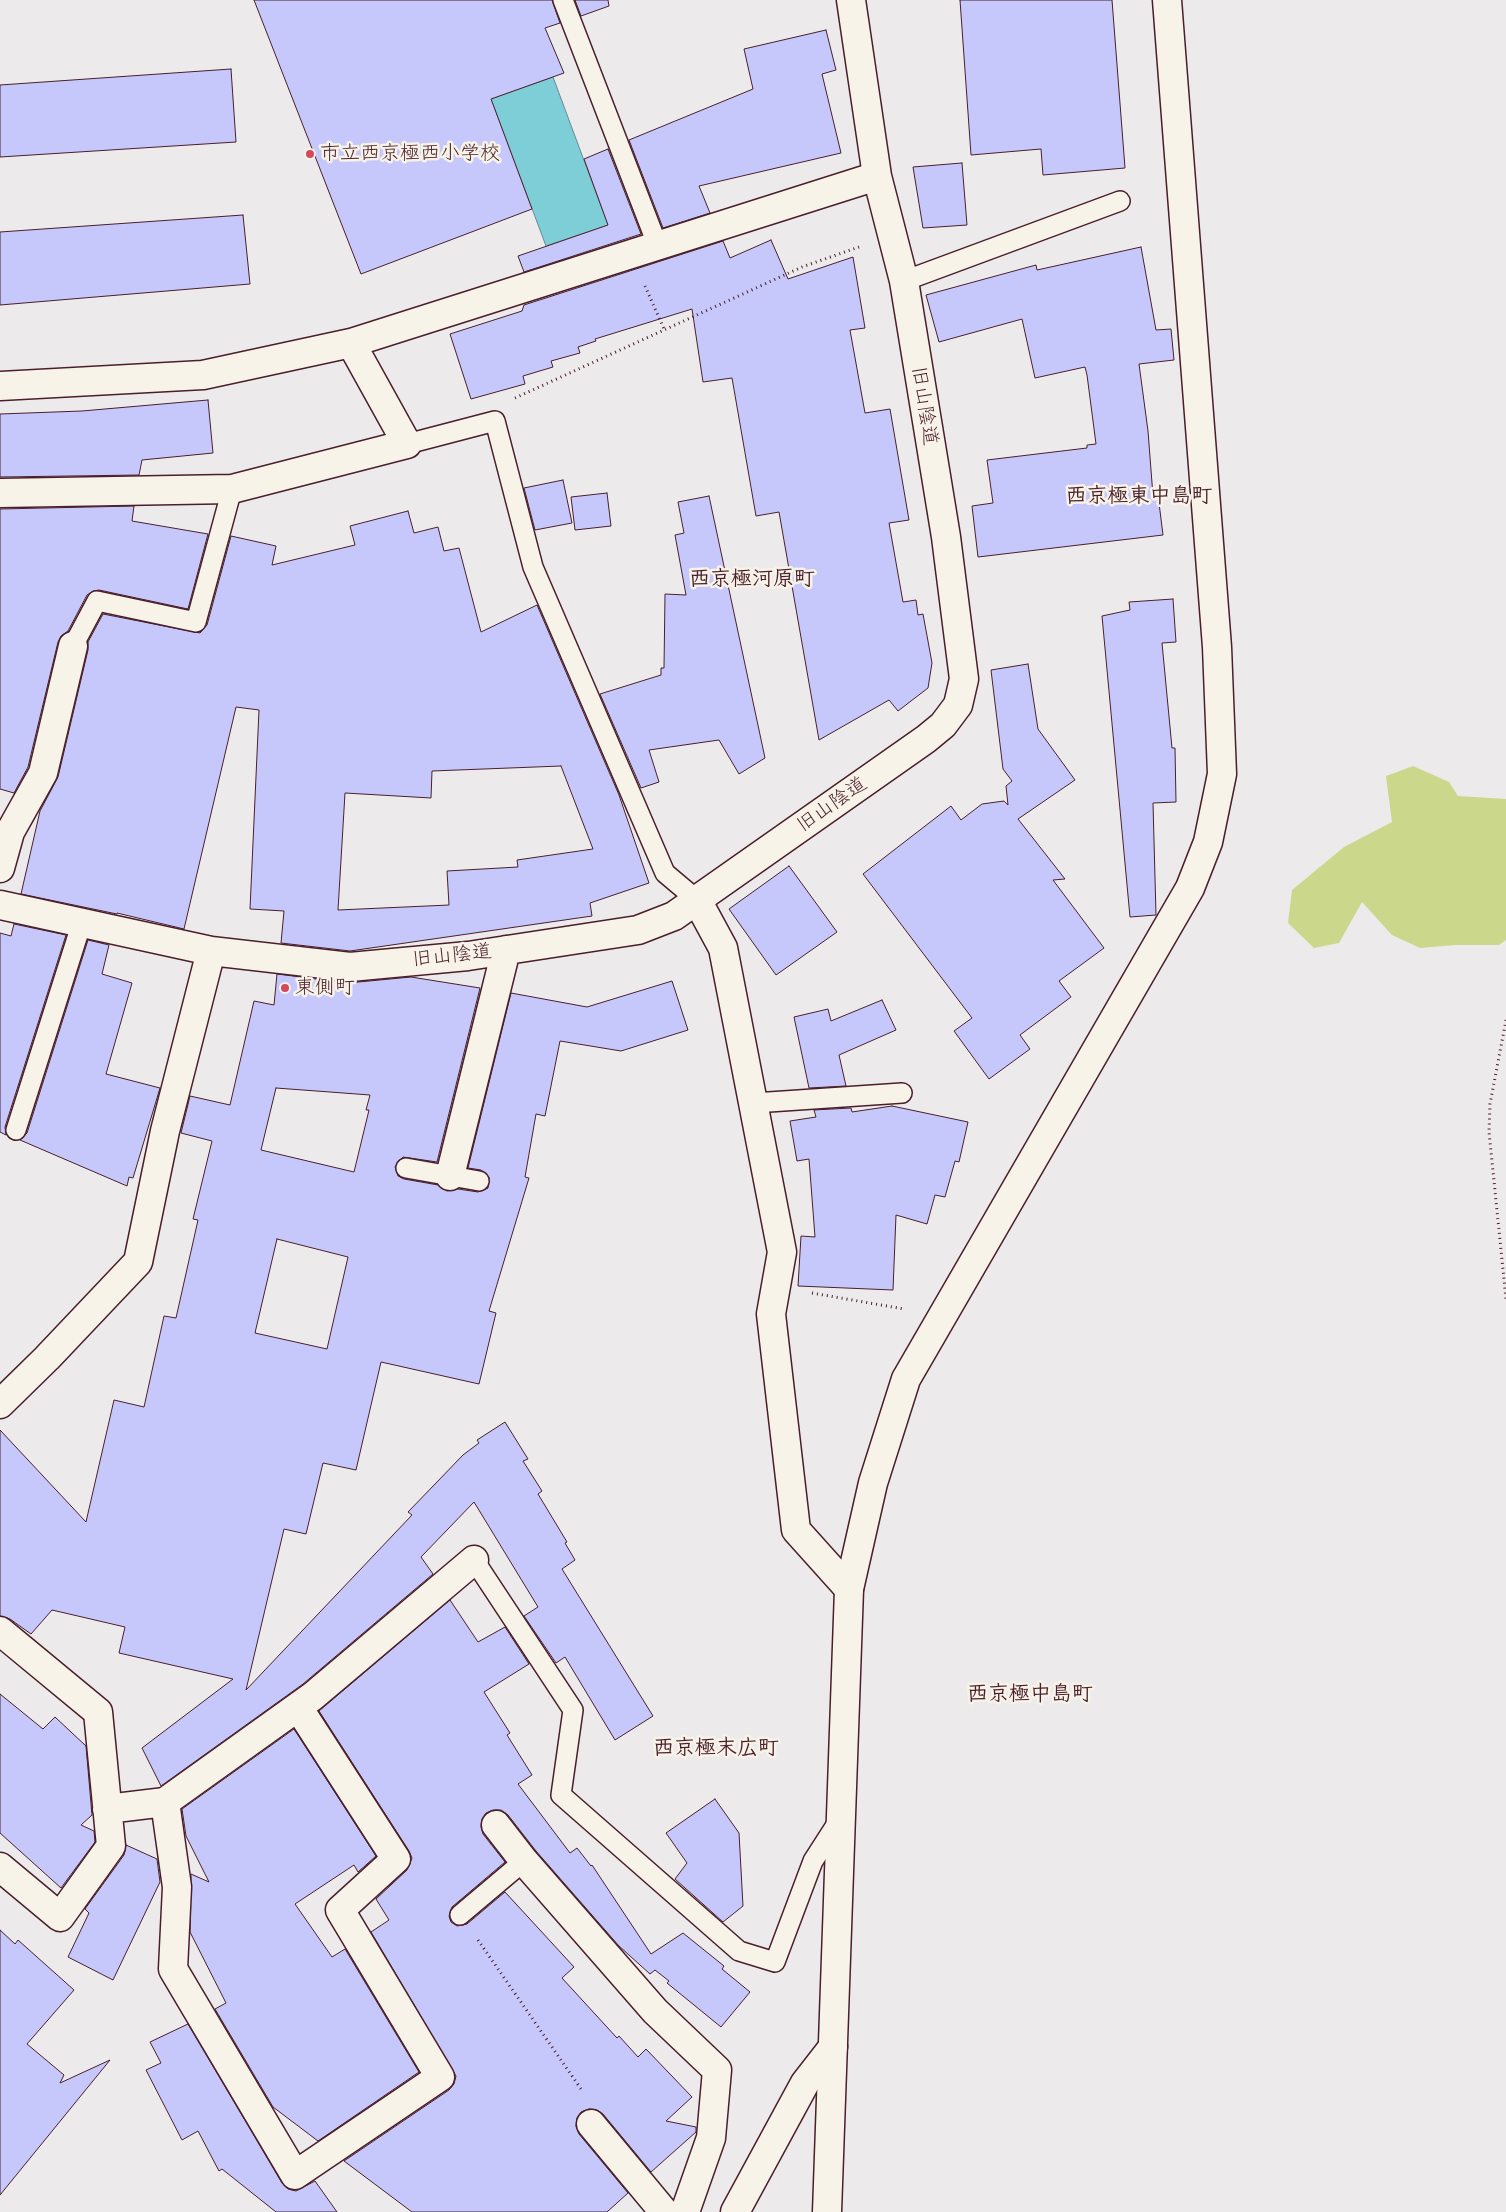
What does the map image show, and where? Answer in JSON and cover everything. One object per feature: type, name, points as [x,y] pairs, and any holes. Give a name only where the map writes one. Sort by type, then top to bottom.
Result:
[{"type":"street","name":"旧山陰道","points":[[0,905],[212,951],[350,966],[506,950],[638,930],[674,916],[926,739],[943,725],[958,706],[964,678],[963,669],[946,537],[904,281],[878,176],[851,0]]},
{"type":"street","points":[[827,2212],[849,1589],[873,1483],[906,1379],[1190,888],[1208,842],[1222,774],[1217,647],[1167,0]]},
{"type":"street","points":[[0,386],[203,375],[351,343],[657,244],[878,176]]},
{"type":"street","points":[[0,493],[232,489],[407,444],[351,343]]},
{"type":"street","points":[[0,868],[10,832],[43,773],[73,646]]},
{"type":"street","points":[[697,900],[724,948],[782,1252],[771,1314],[796,1530],[849,1589]]},
{"type":"street","points":[[450,1176],[506,950]]},
{"type":"street","points":[[0,1404],[47,1358],[138,1262],[165,1131],[212,951]]},
{"type":"street","points":[[107,1810],[165,1802],[298,1707],[474,1560]]},
{"type":"street","points":[[0,1631],[98,1712],[111,1846],[60,1917],[0,1868]]},
{"type":"street","points":[[165,1802],[177,1887],[172,1969],[295,2175],[440,2078],[340,1910],[396,1859],[298,1707]]},
{"type":"street","points":[[496,1825],[524,1861],[655,2011],[717,2070],[711,2138],[685,2212]]},
{"type":"street","points":[[735,2212],[805,2083],[832,2047]]},
{"type":"street","points":[[591,2124],[664,2212]]},
{"type":"lane","points":[[563,0],[657,244]]},
{"type":"lane","points":[[904,281],[1120,201]]},
{"type":"lane","points":[[407,444],[496,421],[532,567],[665,873],[697,900]]},
{"type":"lane","points":[[73,646],[96,601],[196,622],[232,489]]},
{"type":"lane","points":[[16,1130],[82,922]]},
{"type":"lane","points":[[754,1103],[902,1093]]},
{"type":"lane","points":[[406,1168],[479,1181]]},
{"type":"lane","points":[[474,1560],[573,1710],[561,1796],[739,1950],[775,1962],[813,1861],[840,1819]]},
{"type":"lane","points":[[460,1915],[524,1861]]},
{"type":"path","points":[[496,421],[517,395],[802,267],[892,236]]},
{"type":"path","points":[[630,253],[664,329]]},
{"type":"path","points":[[1506,1020],[1490,1104],[1489,1132],[1506,1299]]},
{"type":"path","points":[[776,1287],[916,1311],[936,1325]]},
{"type":"path","points":[[460,1915],[587,2097],[591,2124]]},
{"type":"green space","points":[[1413,766],[1449,782],[1458,796],[1506,799],[1506,940],[1499,945],[1455,945],[1420,948],[1392,935],[1362,902],[1339,943],[1314,948],[1288,923],[1292,890],[1344,847],[1392,822],[1386,776]]},
{"type":"water","points":[[553,77],[608,225],[546,246],[491,99]]},
{"type":"building","points":[[254,0],[552,0],[560,23],[545,28],[564,73],[491,99],[532,209],[361,274]]},
{"type":"building","points":[[575,0],[608,0],[609,6],[581,16]]},
{"type":"building","points":[[960,0],[1112,0],[1125,168],[1043,175],[1041,149],[971,155]]},
{"type":"building","points":[[826,30],[836,70],[822,74],[841,153],[699,186],[710,213],[663,228],[629,140],[753,89],[744,49]]},
{"type":"building","points":[[231,69],[236,142],[0,157],[0,85]]},
{"type":"building","points":[[608,149],[641,234],[524,272],[518,256],[608,225],[584,159]]},
{"type":"building","points":[[962,163],[967,225],[923,228],[913,167]]},
{"type":"building","points":[[243,215],[250,284],[0,305],[0,232]]},
{"type":"building","points":[[771,240],[788,279],[853,257],[865,328],[850,330],[865,413],[890,409],[909,520],[889,523],[903,602],[916,600],[918,615],[923,614],[932,663],[928,688],[898,711],[889,700],[819,740],[779,512],[756,516],[732,378],[703,382],[692,309],[595,339],[596,341],[578,347],[580,353],[551,361],[553,367],[523,376],[525,384],[471,399],[450,334],[522,311],[524,305],[723,241],[730,258]]},
{"type":"building","points":[[1141,247],[1156,330],[1171,329],[1174,360],[1139,364],[1148,431],[1153,496],[1158,495],[1163,535],[978,557],[972,506],[993,503],[987,460],[1087,448],[1087,445],[1096,444],[1087,375],[1085,367],[1035,378],[1022,319],[939,342],[926,295],[1036,265],[1037,270]]},
{"type":"building","points":[[208,400],[213,453],[142,460],[139,475],[0,477],[0,414],[82,411]]},
{"type":"building","points":[[563,480],[572,523],[535,530],[524,488]]},
{"type":"building","points":[[607,493],[611,526],[575,530],[571,497]]},
{"type":"building","points":[[709,496],[765,758],[739,774],[719,740],[649,750],[659,782],[641,788],[600,694],[661,675],[661,668],[664,668],[665,594],[686,595],[675,535],[684,533],[678,502]]},
{"type":"building","points":[[134,506],[132,521],[208,534],[188,609],[99,590],[87,595],[68,631],[61,636],[58,642],[28,767],[14,793],[0,789],[0,509]]},
{"type":"building","points":[[408,511],[414,533],[438,527],[444,551],[459,548],[481,632],[537,605],[619,795],[649,883],[590,903],[592,916],[350,951],[281,943],[284,911],[250,909],[259,710],[236,707],[184,929],[117,913],[21,894],[40,811],[58,777],[88,650],[88,642],[103,614],[200,633],[207,625],[231,536],[276,546],[272,565],[355,545],[350,526]],"holes":[[[561,766],[593,849],[517,860],[518,867],[447,871],[449,905],[338,910],[345,793],[431,798],[432,771]]]},
{"type":"building","points":[[1173,599],[1176,642],[1162,643],[1172,748],[1175,748],[1176,802],[1153,803],[1156,915],[1130,917],[1102,616],[1130,610],[1129,602]]},
{"type":"building","points":[[1028,664],[1038,729],[1075,780],[1018,819],[1065,879],[1053,880],[1104,948],[1059,981],[1071,997],[1020,1035],[1030,1049],[989,1079],[954,1031],[972,1018],[863,874],[951,806],[961,820],[982,804],[1004,801],[1008,805],[1006,786],[1012,781],[1003,769],[991,670]]},
{"type":"building","points":[[789,866],[837,932],[776,975],[729,909]]},
{"type":"building","points":[[14,924],[66,935],[5,1127],[6,1135],[0,1132],[0,933],[11,936]]},
{"type":"building","points":[[88,940],[109,945],[102,974],[132,983],[106,1074],[160,1088],[133,1178],[129,1177],[127,1186],[20,1140],[27,1133]]},
{"type":"building","points":[[277,974],[348,983],[411,977],[480,988],[437,1162],[403,1157],[395,1167],[398,1176],[404,1179],[438,1185],[447,1191],[458,1189],[478,1192],[488,1188],[489,1177],[481,1170],[468,1168],[511,993],[587,1007],[672,981],[688,1030],[621,1051],[560,1041],[545,1116],[536,1114],[525,1177],[529,1178],[489,1311],[496,1313],[479,1384],[381,1362],[356,1470],[323,1463],[306,1534],[284,1529],[246,1690],[412,1515],[408,1512],[463,1455],[479,1443],[477,1440],[505,1422],[528,1459],[523,1461],[542,1491],[538,1494],[567,1542],[565,1543],[575,1560],[562,1569],[653,1716],[615,1740],[565,1657],[556,1663],[524,1616],[538,1607],[474,1502],[421,1557],[433,1574],[303,1684],[161,1786],[142,1748],[233,1679],[119,1653],[125,1627],[52,1610],[31,1634],[10,1619],[0,1616],[0,1430],[86,1522],[114,1400],[144,1407],[164,1316],[176,1318],[198,1220],[193,1219],[212,1141],[181,1133],[190,1096],[230,1105],[254,1001],[274,1005]],"holes":[[[276,1088],[370,1095],[366,1110],[369,1110],[354,1172],[261,1150]],[[277,1239],[348,1257],[327,1349],[255,1333]]]},
{"type":"building","points":[[882,1000],[896,1030],[839,1055],[846,1086],[809,1088],[794,1017],[828,1009],[831,1021]]},
{"type":"building","points":[[892,1106],[968,1122],[959,1162],[955,1161],[945,1197],[935,1195],[927,1224],[896,1215],[893,1290],[798,1286],[801,1236],[815,1237],[809,1159],[797,1161],[790,1121],[816,1117],[814,1110],[851,1108],[852,1112]]},
{"type":"building","points":[[450,1600],[478,1642],[505,1627],[529,1664],[484,1692],[510,1733],[507,1735],[532,1775],[518,1784],[570,1853],[577,1848],[592,1865],[651,1954],[683,1933],[724,1966],[722,1969],[750,1992],[721,2027],[667,1983],[669,1981],[655,1970],[650,1974],[619,1946],[536,1851],[508,1815],[501,1810],[493,1810],[486,1813],[482,1819],[481,1827],[483,1834],[505,1862],[452,1907],[449,1916],[451,1922],[457,1926],[467,1924],[505,1892],[574,1967],[562,1978],[617,2038],[619,2036],[638,2057],[646,2049],[692,2097],[666,2121],[696,2127],[696,2132],[651,2172],[603,2114],[597,2110],[589,2109],[581,2112],[577,2118],[576,2126],[579,2134],[628,2193],[607,2212],[412,2212],[344,2161],[449,2090],[454,2084],[456,2076],[371,1932],[389,1920],[376,1899],[407,1870],[412,1858],[319,1711]]},
{"type":"building","points":[[0,1694],[43,1729],[55,1717],[86,1746],[92,1815],[81,1825],[94,1831],[95,1842],[61,1888],[0,1833]]},
{"type":"building","points":[[294,1729],[376,1856],[358,1872],[354,1865],[295,1904],[332,1957],[345,1949],[419,2072],[318,2141],[273,2107],[215,2009],[226,2003],[190,1932],[191,1874],[209,1882],[186,1836],[182,1809]]},
{"type":"building","points":[[715,1799],[739,1833],[743,1906],[723,1922],[675,1879],[687,1863],[666,1833]]},
{"type":"building","points":[[126,1845],[157,1859],[160,1882],[113,1980],[68,1957],[89,1913],[85,1909],[124,1855]]},
{"type":"building","points":[[0,1930],[15,1944],[18,1940],[74,1990],[27,2044],[64,2075],[60,2083],[110,2060],[0,2195]]},
{"type":"building","points":[[188,2024],[282,2183],[288,2189],[296,2191],[315,2181],[337,2212],[276,2212],[222,2169],[219,2171],[198,2131],[182,2140],[146,2070],[161,2063],[150,2042]]},
{"type":"place","name":"市立西京極西小学校","points":[[310,154]]},
{"type":"place","name":"東側町","points":[[285,988]]},
{"type":"district","name":"西京極東中島町","points":[[1139,496]]},
{"type":"district","name":"西京極河原町","points":[[752,579]]},
{"type":"district","name":"西京極中島町","points":[[1030,1694]]},
{"type":"district","name":"西京極末広町","points":[[716,1748]]}]
